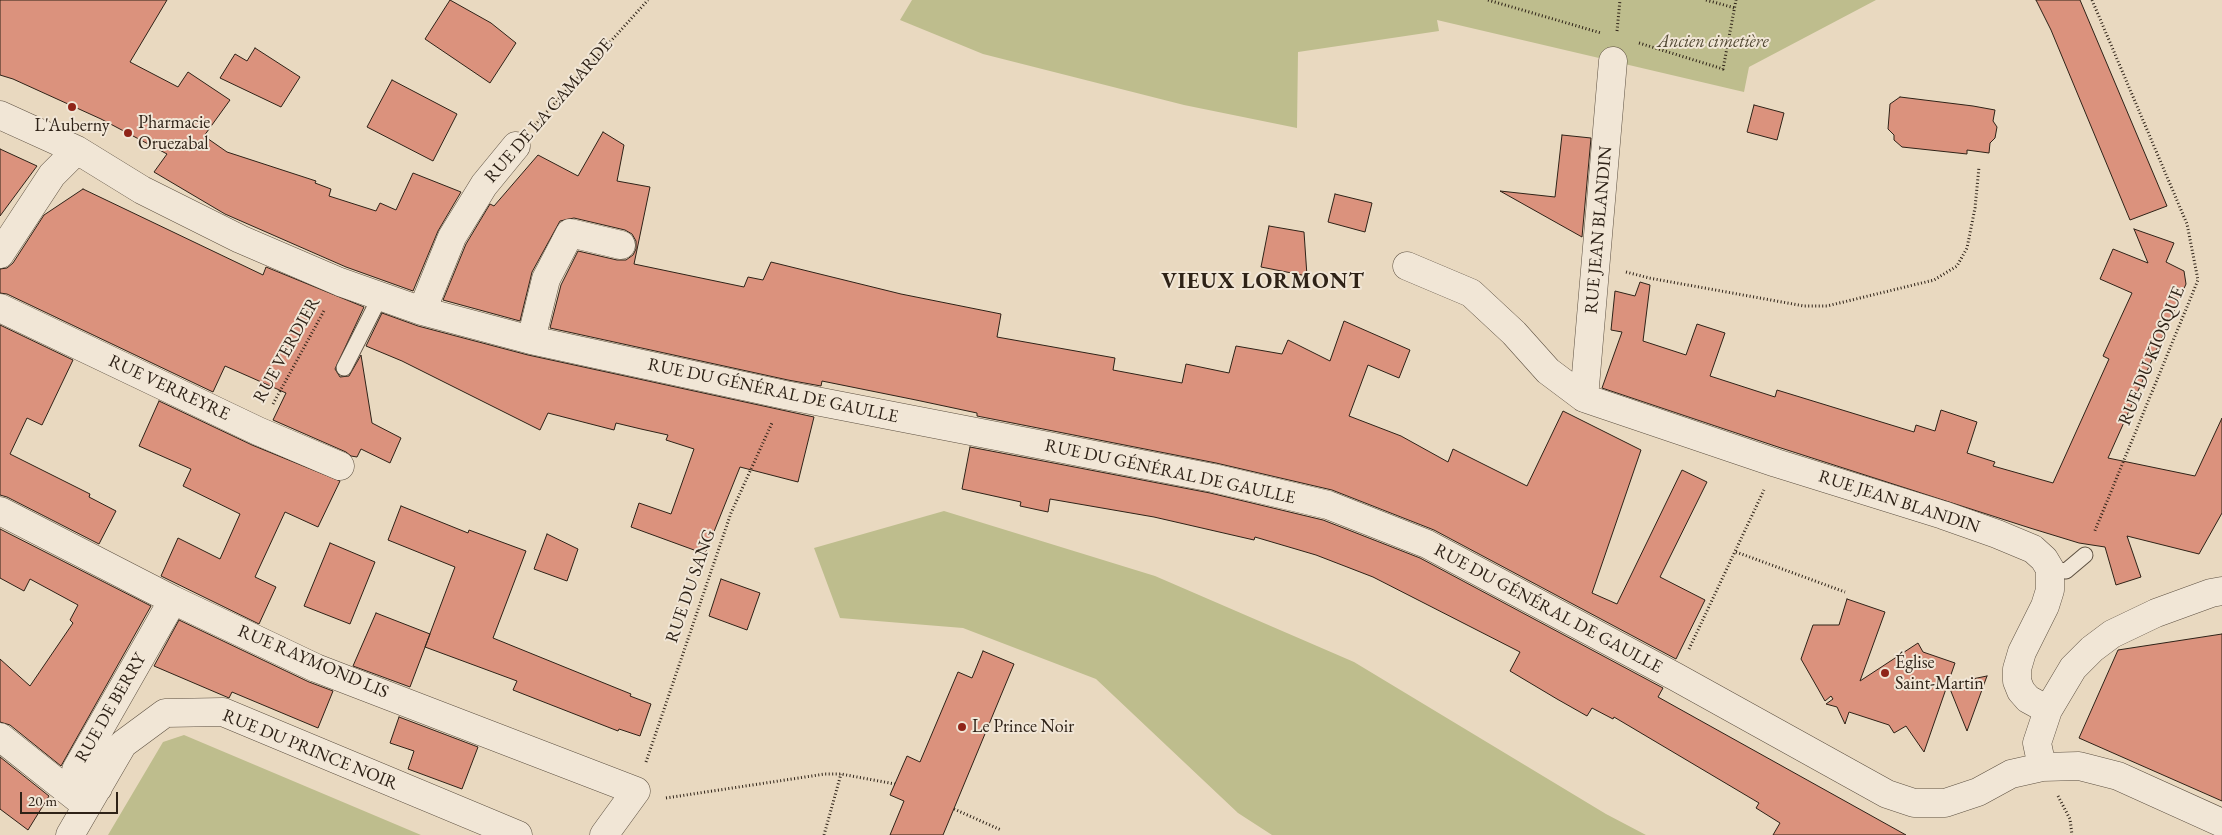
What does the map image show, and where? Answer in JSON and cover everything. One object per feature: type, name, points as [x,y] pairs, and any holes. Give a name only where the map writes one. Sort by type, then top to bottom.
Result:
[{"type":"street","name":"RUE JEAN BLANDIN","points":[[1584,398],[1613,61]]},
{"type":"street","name":"RUE DU GÉNÉRAL DE GAULLE","points":[[0,115],[77,150],[142,190],[240,239],[340,282],[422,311],[531,340],[785,396],[1212,478],[1328,505],[1427,544],[1676,677],[1887,794],[1914,803],[1945,803],[1978,792],[2011,774],[2042,766],[2079,766],[2118,776],[2222,822]]},
{"type":"street","name":"RUE DE LA CAMARDE","points":[[422,311],[452,237],[484,185],[516,146]]},
{"type":"street","points":[[0,254],[52,176],[77,150]]},
{"type":"street","points":[[531,340],[546,279],[570,233],[621,245]]},
{"type":"street","name":"RUE JEAN BLANDIN","points":[[1407,266],[1471,293],[1514,333],[1548,370],[1584,398],[1776,464],[1943,515],[1997,534],[2032,549],[2044,558],[2050,569]]},
{"type":"street","name":"RUE VERREYRE","points":[[0,308],[258,431],[340,466]]},
{"type":"street","name":"RUE RAYMOND LIS","points":[[0,511],[173,600],[316,668],[636,791]]},
{"type":"street","points":[[2048,710],[2028,699],[2021,691],[2017,681],[2017,670],[2022,652],[2045,606],[2050,590],[2050,569]]},
{"type":"street","points":[[2042,766],[2037,742],[2048,710],[2073,668],[2092,649],[2112,634],[2156,613],[2211,593],[2222,591]]},
{"type":"street","name":"RUE DE BERRY","points":[[92,797],[76,770],[173,600]]},
{"type":"street","name":"RUE DU PRINCE NOIR","points":[[92,797],[123,744],[165,713],[223,712],[518,835]]},
{"type":"street","points":[[0,737],[92,797],[70,835]]},
{"type":"street","points":[[604,835],[636,791]]},
{"type":"lane","points":[[344,368],[380,297]]},
{"type":"lane","points":[[2050,569],[2066,571],[2085,555]]},
{"type":"path","name":"RUE DE LA CAMARDE","points":[[516,146],[648,0]]},
{"type":"path","points":[[1488,0],[1607,34]]},
{"type":"path","points":[[1706,0],[1735,8]]},
{"type":"path","points":[[1634,42],[1723,69],[1736,0]]},
{"type":"path","name":"RUE DU KIOSQUE","points":[[2085,555],[2198,280],[2187,224],[2092,0]]},
{"type":"path","points":[[1618,270],[1649,278],[1804,306],[1828,306],[1934,280],[1957,266],[1967,248],[1975,208],[1979,167]]},
{"type":"path","name":"RUE VERDIER","points":[[258,431],[340,282]]},
{"type":"path","name":"RUE DU SANG","points":[[636,791],[731,513],[785,396]]},
{"type":"path","points":[[1676,677],[1776,464]]},
{"type":"path","points":[[1736,552],[1845,592]]},
{"type":"path","points":[[2042,766],[2070,819],[2072,835]]},
{"type":"path","points":[[636,791],[653,800],[825,774],[841,774],[895,784]]},
{"type":"path","points":[[824,835],[841,774]]},
{"type":"path","points":[[954,809],[1001,830]]},
{"type":"green space","name":"Ancien cimetière","points":[[912,0],[1876,0],[1749,67],[1744,92],[1437,20],[1439,31],[1298,52],[1297,128],[1184,105],[983,54],[900,20]]},
{"type":"green space","points":[[944,511],[1155,576],[1354,662],[1606,814],[1646,835],[1272,835],[1238,813],[1096,679],[963,628],[840,618],[814,548]]},
{"type":"green space","points":[[184,735],[421,835],[108,835],[163,742]]},
{"type":"building","points":[[0,0],[167,0],[130,62],[178,87],[188,72],[230,100],[204,136],[227,152],[316,181],[315,183],[331,189],[329,196],[376,211],[380,203],[396,210],[413,173],[461,192],[438,231],[413,291],[346,267],[225,214],[154,172],[167,154],[101,119],[13,79],[0,75]]},
{"type":"building","points":[[450,0],[491,23],[516,43],[490,83],[425,39]]},
{"type":"building","points":[[2036,0],[2080,0],[2167,206],[2130,220],[2051,30]]},
{"type":"building","points":[[255,48],[300,77],[281,107],[220,78],[235,54],[247,61]]},
{"type":"building","points":[[392,80],[457,114],[433,161],[367,127]]},
{"type":"building","points":[[1900,97],[1995,110],[1993,121],[1997,127],[1995,138],[1990,143],[1989,153],[1967,150],[1967,154],[1902,147],[1894,140],[1894,135],[1888,129],[1890,104]]},
{"type":"building","points":[[1754,105],[1784,113],[1777,140],[1747,132]]},
{"type":"building","points":[[603,132],[624,145],[617,181],[650,187],[634,264],[744,287],[748,277],[763,280],[771,262],[901,294],[1001,314],[997,337],[1115,358],[1113,370],[1182,383],[1186,364],[1229,373],[1236,346],[1282,354],[1288,340],[1330,361],[1344,321],[1410,350],[1399,378],[1368,365],[1349,416],[1401,436],[1448,462],[1453,449],[1527,486],[1563,411],[1641,450],[1592,593],[1617,604],[1682,470],[1707,482],[1660,577],[1705,600],[1676,659],[1434,530],[1332,490],[1216,463],[977,416],[977,413],[916,400],[822,381],[821,386],[788,380],[550,328],[561,285],[578,251],[617,260],[626,260],[633,255],[636,249],[636,241],[632,234],[625,230],[574,218],[560,221],[532,272],[520,321],[443,300],[466,244],[490,204],[494,206],[538,155],[578,176]]},
{"type":"building","points":[[1562,135],[1591,138],[1582,237],[1500,191],[1555,197]]},
{"type":"building","points":[[0,149],[37,166],[0,216]]},
{"type":"building","points":[[83,189],[263,275],[266,267],[364,307],[335,369],[340,377],[349,376],[361,355],[372,423],[401,438],[390,463],[361,449],[357,457],[351,456],[346,452],[273,420],[286,393],[225,366],[213,392],[7,294],[0,293],[0,269],[7,268],[13,263],[44,215]]},
{"type":"building","points":[[1335,194],[1372,203],[1365,232],[1328,222]]},
{"type":"building","points":[[1269,226],[1304,232],[1307,276],[1261,267]]},
{"type":"building","points":[[2134,229],[2174,243],[2166,262],[2184,271],[2186,284],[2108,458],[2195,476],[2222,418],[2222,513],[2199,554],[2127,536],[2141,577],[2116,585],[2105,547],[2079,543],[2030,528],[1602,388],[1622,332],[1611,330],[1615,291],[1635,296],[1640,282],[1650,285],[1643,341],[1686,355],[1697,324],[1725,333],[1710,376],[1775,397],[1777,390],[1914,432],[1916,425],[1935,431],[1941,410],[1977,422],[1967,453],[1995,462],[1993,466],[2053,483],[2109,359],[2103,356],[2132,293],[2100,279],[2113,249],[2148,263]]},
{"type":"building","points":[[382,313],[418,326],[528,355],[814,417],[798,482],[740,467],[705,554],[631,527],[639,503],[671,514],[694,449],[666,440],[668,435],[616,423],[614,430],[548,413],[540,430],[402,361],[366,346]]},
{"type":"building","points":[[0,325],[73,360],[42,425],[27,418],[10,454],[90,494],[89,497],[116,511],[99,544],[0,495]]},
{"type":"building","points":[[159,401],[252,445],[340,481],[318,527],[285,512],[255,577],[276,587],[259,624],[161,576],[178,538],[220,559],[240,514],[183,486],[191,469],[139,446]]},
{"type":"building","points":[[970,447],[1210,493],[1323,520],[1420,558],[1663,688],[1658,697],[1906,835],[1773,835],[1780,823],[1756,808],[1759,803],[1614,717],[1613,719],[1592,708],[1587,716],[1557,699],[1510,671],[1520,652],[1373,577],[1316,555],[1255,537],[1254,540],[1154,517],[1050,499],[1048,512],[1020,506],[1021,502],[962,489]]},
{"type":"building","points":[[401,506],[468,533],[469,530],[526,551],[493,638],[631,694],[630,696],[651,704],[640,736],[619,729],[618,731],[513,690],[517,681],[425,647],[455,567],[388,540]]},
{"type":"building","points":[[0,529],[151,606],[61,766],[10,725],[0,722],[0,659],[30,686],[73,623],[70,620],[78,605],[30,579],[24,591],[0,578]]},
{"type":"building","points":[[547,534],[578,549],[567,581],[534,569]]},
{"type":"building","points":[[330,543],[375,562],[350,624],[304,606]]},
{"type":"building","points":[[721,579],[760,593],[747,630],[709,616]]},
{"type":"building","name":"Église Saint-Martin","points":[[1847,599],[1885,612],[1860,681],[1918,643],[1923,652],[1955,663],[1924,752],[1906,726],[1894,733],[1889,725],[1849,712],[1845,724],[1837,707],[1826,704],[1833,699],[1831,696],[1825,701],[1801,659],[1813,625],[1839,625]]},
{"type":"building","points":[[376,613],[430,634],[410,687],[353,666]]},
{"type":"building","points":[[179,620],[309,682],[333,691],[318,728],[232,692],[229,698],[154,666]]},
{"type":"building","points":[[2222,634],[2222,801],[2079,738],[2118,650]]},
{"type":"building","name":"Le Prince Noir","points":[[983,651],[1014,664],[943,835],[890,835],[904,801],[890,795],[907,756],[920,762],[958,672],[972,678]]},
{"type":"building","points":[[1987,676],[1967,731],[1948,684]]},
{"type":"building","points":[[399,717],[478,747],[462,789],[408,769],[414,751],[390,743]]},
{"type":"building","points":[[0,757],[49,796],[28,830],[0,809]]},
{"type":"place","name":"L'Auberny","points":[[72,107]]},
{"type":"place","name":"Pharmacie Oruezabal","points":[[128,133]]},
{"type":"place","name":"Église Saint-Martin","points":[[1885,673]]},
{"type":"place","name":"Le Prince Noir","points":[[962,727]]},
{"type":"district","name":"VIEUX LORMONT","points":[[1263,282]]}]
